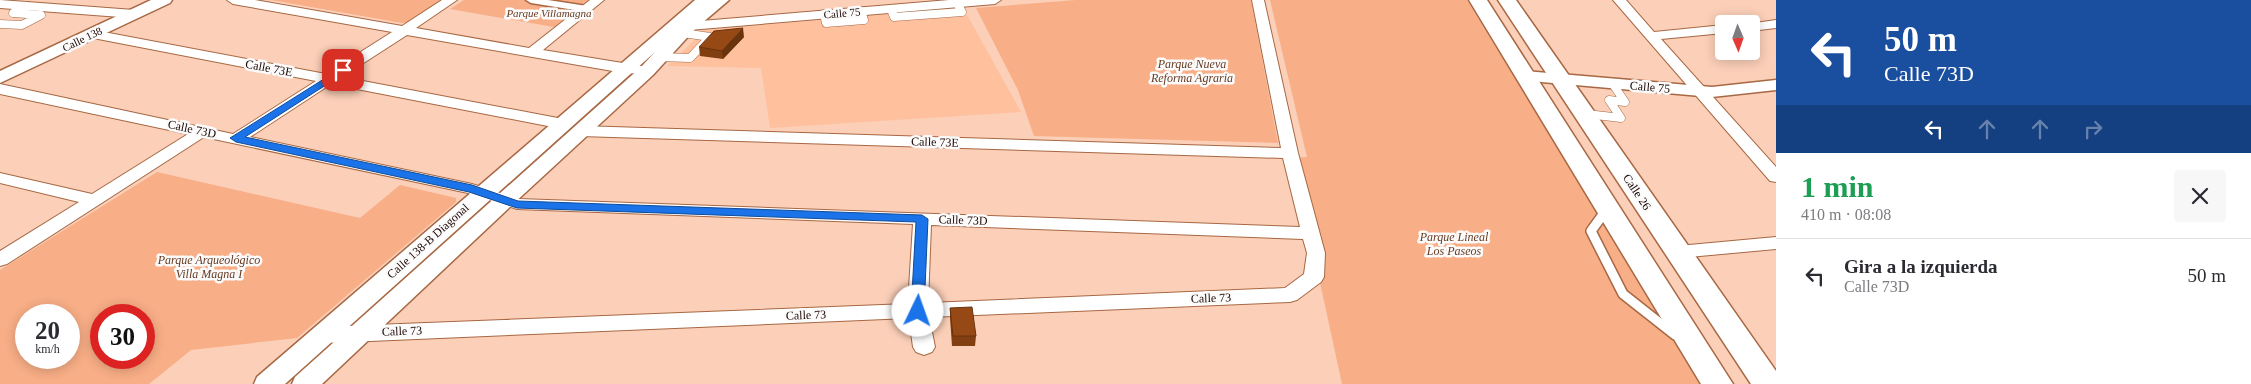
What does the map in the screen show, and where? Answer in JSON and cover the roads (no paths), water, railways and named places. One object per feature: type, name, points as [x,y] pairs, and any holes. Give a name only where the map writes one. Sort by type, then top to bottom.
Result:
[{"type":"main road","points":[[1478,0],[1716,384]]},
{"type":"main road","name":"Calle 26","points":[[1507,0],[1768,384]]},
{"type":"street","name":"Calle 138","points":[[0,78],[164,0]]},
{"type":"street","points":[[233,0],[624,69],[653,64]]},
{"type":"street","points":[[236,138],[451,0]]},
{"type":"street","points":[[531,0],[593,4]]},
{"type":"street","name":"Calle 138-B Diagonal","points":[[305,384],[504,200],[624,69],[704,0]]},
{"type":"street","name":"Calle 138-B Diagonal","points":[[267,384],[483,192],[653,64],[686,29],[721,0]]},
{"type":"street","name":"Calle 75","points":[[686,29],[743,26],[824,14],[995,0]]},
{"type":"street","points":[[1258,0],[1290,153],[1310,233]]},
{"type":"street","points":[[1619,0],[1700,91],[1769,161],[1776,176]]},
{"type":"street","points":[[0,4],[134,14]]},
{"type":"street","points":[[531,53],[593,4]]},
{"type":"street","points":[[1760,25],[1776,24]]},
{"type":"street","points":[[1652,36],[1715,30]]},
{"type":"street","name":"Calle 73E","points":[[93,34],[571,127],[1290,153]]},
{"type":"street","name":"Calle 75","points":[[1525,76],[1712,92],[1776,85]]},
{"type":"street","name":"Calle 73D","points":[[0,89],[483,192],[517,204],[1310,233]]},
{"type":"street","points":[[0,260],[203,131]]},
{"type":"street","points":[[0,178],[95,200]]},
{"type":"street","points":[[922,219],[918,311],[924,347]]},
{"type":"street","name":"Calle 73","points":[[322,335],[1290,295],[1314,277],[1316,253],[1310,233]]},
{"type":"street","points":[[1678,252],[1776,244]]},
{"type":"lane","points":[[0,24],[22,25],[42,15],[13,13],[26,6]]},
{"type":"lane","points":[[1584,114],[1621,118],[1609,100],[1625,102],[1612,83]]},
{"type":"park label","name":"Parque Villamagna","points":[[549,13]]},
{"type":"park label","name":"Parque Nueva Reforma Agraria","points":[[1192,71]]},
{"type":"park label","name":"Parque Lineal Los Paseos","points":[[1454,244]]},
{"type":"park label","name":"Parque Arqueológico Villa Magna I","points":[[209,267]]}]
